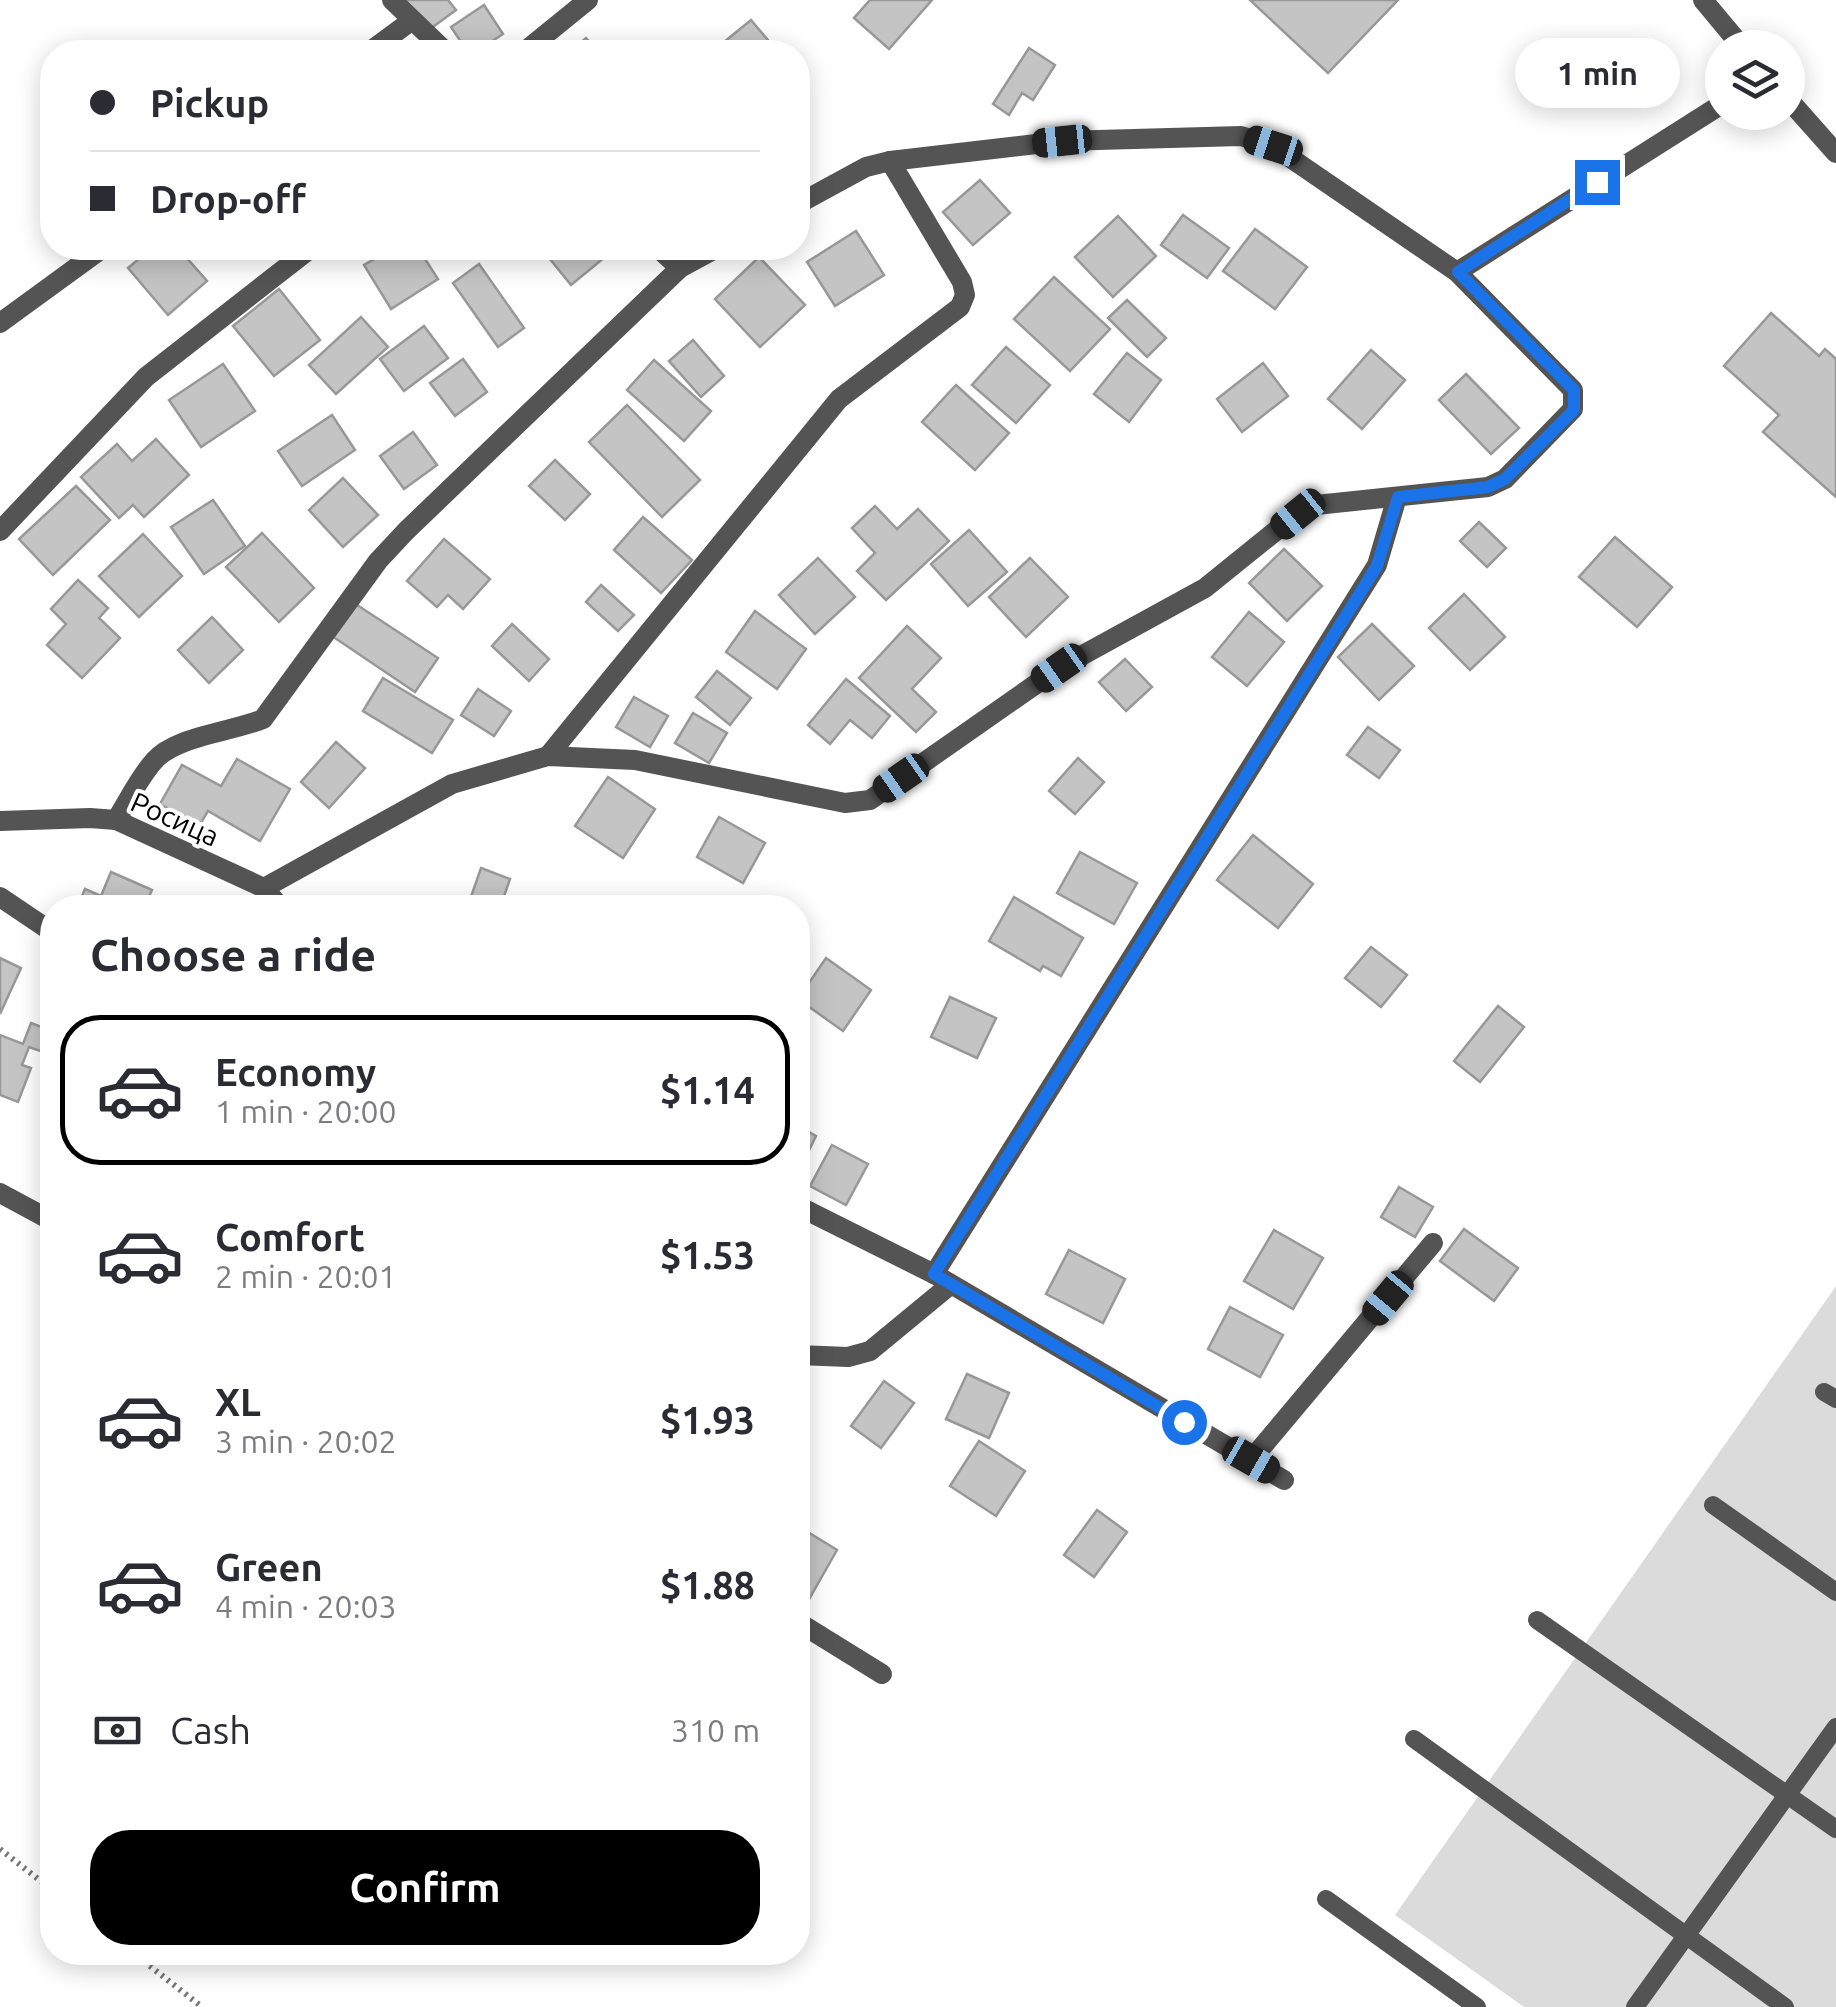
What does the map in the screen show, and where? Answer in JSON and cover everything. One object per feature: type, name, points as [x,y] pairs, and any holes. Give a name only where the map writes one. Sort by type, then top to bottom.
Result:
[{"type":"street","points":[[392,0],[432,40]]},
{"type":"street","points":[[539,40],[588,0]]},
{"type":"street","points":[[1703,0],[1727,30]]},
{"type":"street","points":[[385,40],[411,21]]},
{"type":"street","points":[[1458,272],[1705,115]]},
{"type":"street","points":[[1805,118],[1836,153]]},
{"type":"street","points":[[270,895],[264,888],[452,784],[548,756],[635,760],[846,803],[870,800],[1059,668],[1205,588],[1298,514],[1316,505],[1488,487],[1505,479],[1574,410],[1574,390],[1458,272],[1273,146],[1241,136],[1062,141],[890,161],[866,166],[810,197]]},
{"type":"street","points":[[548,756],[839,399],[960,307],[965,295],[962,282],[890,161]]},
{"type":"street","points":[[0,324],[87,260]]},
{"type":"street","points":[[0,531],[146,377],[296,260]]},
{"type":"street","points":[[671,260],[680,268]]},
{"type":"street","points":[[116,820],[154,760],[170,747],[263,719],[378,561],[680,268],[695,260]]},
{"type":"street","points":[[810,1355],[848,1357],[870,1351],[942,1280],[1377,566],[1398,497]]},
{"type":"street","name":"Росица","points":[[0,821],[116,820],[264,888]]},
{"type":"street","points":[[0,897],[40,924]]},
{"type":"street","points":[[0,1193],[40,1215]]},
{"type":"street","points":[[810,1212],[942,1280],[1284,1480]]},
{"type":"street","points":[[1251,1460],[1433,1244]]},
{"type":"street","points":[[810,1629],[882,1674]]},
{"type":"lane","points":[[1714,1505],[1836,1592]]},
{"type":"lane","points":[[1538,1620],[1836,1829]]},
{"type":"lane","points":[[1635,2007],[1836,1727]]},
{"type":"lane","points":[[1414,1739],[1786,2007]]},
{"type":"lane","points":[[1326,1899],[1477,2007]]},
{"type":"path","points":[[0,1849],[40,1881]]},
{"type":"path","points":[[149,1965],[202,2007]]},
{"type":"shaded area","points":[[1836,1286],[1836,2007],[1524,2007],[1395,1915]]},
{"type":"building","points":[[402,0],[448,0],[456,10],[426,32]]},
{"type":"building","points":[[870,0],[932,0],[889,49],[854,18]]},
{"type":"building","points":[[1250,0],[1398,0],[1328,73]]},
{"type":"building","points":[[484,5],[503,34],[494,40],[460,40],[451,27]]},
{"type":"building","points":[[751,20],[768,40],[727,40]]},
{"type":"building","points":[[1029,48],[1055,65],[1033,100],[1022,93],[1009,115],[993,104]]},
{"type":"building","points":[[980,180],[1010,213],[973,245],[943,212]]},
{"type":"building","points":[[1183,215],[1229,248],[1207,278],[1161,245]]},
{"type":"building","points":[[1118,216],[1156,256],[1113,297],[1075,257]]},
{"type":"building","points":[[1255,229],[1307,267],[1275,309],[1223,271]]},
{"type":"building","points":[[856,231],[884,275],[835,306],[807,262]]},
{"type":"building","points":[[138,260],[189,260],[207,281],[168,315],[128,268]]},
{"type":"building","points":[[373,260],[426,260],[438,279],[391,309],[364,265]]},
{"type":"building","points":[[551,260],[601,260],[571,285]]},
{"type":"building","points":[[756,260],[762,260],[805,305],[760,347],[715,299]]},
{"type":"building","points":[[479,264],[524,328],[498,347],[453,283]]},
{"type":"building","points":[[1054,277],[1110,329],[1070,371],[1014,319]]},
{"type":"building","points":[[279,289],[320,340],[274,376],[233,326]]},
{"type":"building","points":[[1127,300],[1166,338],[1147,357],[1108,318]]},
{"type":"building","points":[[1771,313],[1819,356],[1825,349],[1836,359],[1836,497],[1763,432],[1779,415],[1724,366]]},
{"type":"building","points":[[361,317],[388,347],[336,394],[309,365]]},
{"type":"building","points":[[424,326],[448,358],[404,391],[380,359]]},
{"type":"building","points":[[693,340],[724,376],[701,397],[669,361]]},
{"type":"building","points":[[1006,347],[1050,385],[1016,423],[972,385]]},
{"type":"building","points":[[1371,350],[1405,380],[1362,429],[1328,399]]},
{"type":"building","points":[[1127,353],[1161,380],[1129,422],[1094,394]]},
{"type":"building","points":[[463,359],[487,392],[455,416],[430,383]]},
{"type":"building","points":[[654,360],[711,411],[684,441],[627,390]]},
{"type":"building","points":[[1263,363],[1288,396],[1242,432],[1217,399]]},
{"type":"building","points":[[223,364],[255,411],[201,447],[169,400]]},
{"type":"building","points":[[1466,374],[1519,428],[1491,454],[1439,400]]},
{"type":"building","points":[[956,385],[1009,433],[975,470],[922,422]]},
{"type":"building","points":[[627,405],[700,480],[662,517],[589,442]]},
{"type":"building","points":[[332,415],[355,450],[302,486],[278,451]]},
{"type":"building","points":[[413,432],[437,465],[404,489],[380,456]]},
{"type":"building","points":[[156,439],[189,475],[144,517],[133,505],[119,518],[81,477],[117,444],[132,461]]},
{"type":"building","points":[[555,460],[590,494],[565,520],[529,486]]},
{"type":"building","points":[[343,478],[378,515],[343,547],[309,510]]},
{"type":"building","points":[[76,486],[110,520],[53,575],[19,539]]},
{"type":"building","points":[[213,500],[245,546],[204,574],[171,527]]},
{"type":"building","points":[[875,506],[897,529],[918,509],[949,541],[886,600],[857,571],[875,553],[852,528]]},
{"type":"building","points":[[643,517],[692,560],[661,593],[614,550]]},
{"type":"building","points":[[1479,522],[1506,548],[1487,567],[1460,541]]},
{"type":"building","points":[[969,530],[1007,572],[968,606],[931,564]]},
{"type":"building","points":[[262,533],[314,588],[279,622],[226,567]]},
{"type":"building","points":[[143,534],[182,576],[139,617],[99,576]]},
{"type":"building","points":[[1615,537],[1672,587],[1637,627],[1579,577]]},
{"type":"building","points":[[444,539],[490,579],[463,609],[448,595],[437,607],[407,581]]},
{"type":"building","points":[[1284,549],[1322,586],[1287,621],[1249,583]]},
{"type":"building","points":[[818,558],[855,597],[815,634],[779,595]]},
{"type":"building","points":[[1030,558],[1068,597],[1026,637],[989,597]]},
{"type":"building","points":[[78,580],[108,608],[99,618],[120,638],[82,678],[47,645],[66,624],[51,609]]},
{"type":"building","points":[[601,585],[634,615],[618,631],[586,602]]},
{"type":"building","points":[[1464,594],[1505,637],[1470,670],[1429,628]]},
{"type":"building","points":[[354,603],[438,658],[415,692],[332,636]]},
{"type":"building","points":[[755,611],[806,649],[777,689],[726,652]]},
{"type":"building","points":[[1249,612],[1284,642],[1247,686],[1212,657]]},
{"type":"building","points":[[212,617],[243,650],[209,683],[178,650]]},
{"type":"building","points":[[512,624],[549,659],[529,681],[492,646]]},
{"type":"building","points":[[1372,624],[1414,666],[1379,700],[1338,657]]},
{"type":"building","points":[[907,626],[941,658],[912,689],[936,712],[916,732],[859,678]]},
{"type":"building","points":[[1125,659],[1152,687],[1126,711],[1099,682]]},
{"type":"building","points":[[717,671],[751,698],[730,725],[696,697]]},
{"type":"building","points":[[383,678],[453,720],[432,753],[363,711]]},
{"type":"building","points":[[846,679],[890,716],[872,738],[850,720],[830,744],[808,725]]},
{"type":"building","points":[[478,689],[511,711],[494,736],[461,715]]},
{"type":"building","points":[[634,697],[668,716],[650,747],[616,727]]},
{"type":"building","points":[[693,713],[727,733],[709,763],[675,743]]},
{"type":"building","points":[[1368,727],[1400,750],[1379,778],[1347,755]]},
{"type":"building","points":[[336,742],[365,768],[329,808],[301,782]]},
{"type":"building","points":[[1078,758],[1104,782],[1075,814],[1049,791]]},
{"type":"building","points":[[237,759],[290,789],[260,841],[208,811],[199,826],[160,804],[182,765],[221,786]]},
{"type":"building","points":[[608,777],[655,809],[623,858],[575,826]]},
{"type":"building","points":[[719,817],[765,843],[743,883],[697,857]]},
{"type":"building","points":[[1253,835],[1313,884],[1278,928],[1217,880]]},
{"type":"building","points":[[1080,852],[1137,883],[1114,924],[1057,893]]},
{"type":"building","points":[[481,868],[510,879],[504,895],[472,895]]},
{"type":"building","points":[[111,872],[152,890],[150,895],[101,895]]},
{"type":"building","points":[[1014,897],[1083,938],[1061,976],[1043,966],[1040,971],[989,941]]},
{"type":"building","points":[[1371,947],[1407,975],[1381,1007],[1345,978]]},
{"type":"building","points":[[0,958],[21,968],[0,1014]]},
{"type":"building","points":[[826,958],[871,990],[843,1031],[810,1008],[810,981]]},
{"type":"building","points":[[950,997],[996,1018],[977,1058],[931,1037]]},
{"type":"building","points":[[1498,1006],[1524,1027],[1480,1082],[1454,1061]]},
{"type":"building","points":[[31,1023],[40,1026],[40,1051],[29,1047],[22,1065],[31,1068],[18,1102],[0,1095],[0,1035],[23,1044]]},
{"type":"building","points":[[832,1145],[868,1164],[846,1205],[810,1186]]},
{"type":"building","points":[[1399,1187],[1433,1207],[1415,1237],[1381,1217]]},
{"type":"building","points":[[1464,1229],[1518,1268],[1494,1301],[1440,1261]]},
{"type":"building","points":[[1274,1230],[1323,1258],[1293,1309],[1244,1281]]},
{"type":"building","points":[[1069,1250],[1125,1279],[1103,1323],[1046,1294]]},
{"type":"building","points":[[1230,1307],[1283,1335],[1260,1377],[1208,1349]]},
{"type":"building","points":[[967,1374],[1009,1393],[989,1438],[946,1419]]},
{"type":"building","points":[[884,1381],[914,1403],[881,1448],[851,1426]]},
{"type":"building","points":[[979,1441],[1025,1471],[996,1516],[950,1486]]},
{"type":"building","points":[[1097,1510],[1127,1532],[1094,1577],[1064,1555]]},
{"type":"building","points":[[810,1533],[837,1550],[810,1597]]},
{"type":"route","points":[[1184,1422],[934,1274],[1377,566],[1398,497],[1488,487],[1505,479],[1574,410],[1574,390],[1458,272],[1597,182]]}]
